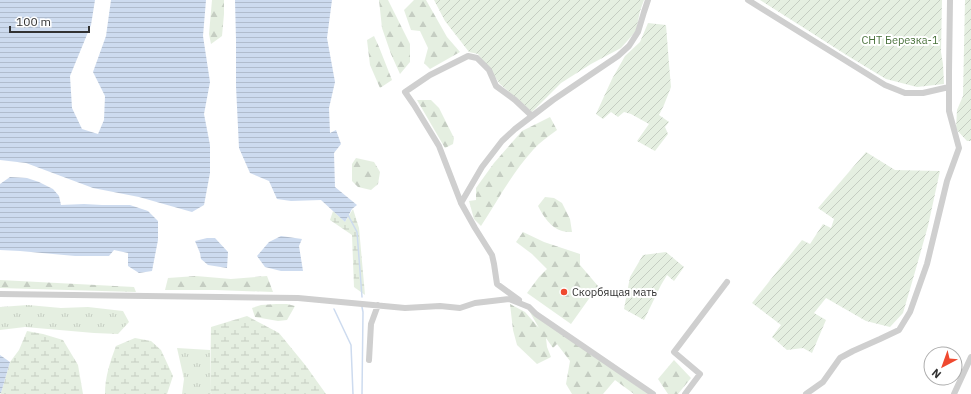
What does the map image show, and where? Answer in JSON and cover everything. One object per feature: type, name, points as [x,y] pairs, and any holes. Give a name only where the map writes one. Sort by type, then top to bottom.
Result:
[{"type":"street","points":[[461,203],[482,167],[502,141],[515,129],[553,100],[618,56],[629,46],[638,32],[648,0]]},
{"type":"street","points":[[748,0],[886,85],[905,93],[923,93],[949,87]]},
{"type":"street","points":[[806,394],[823,382],[840,358],[899,330],[910,312],[927,264],[947,181],[959,148],[949,111],[950,0]]},
{"type":"street","points":[[532,116],[515,100],[496,86],[489,70],[477,58],[468,56],[430,75],[405,92],[440,146],[461,203],[492,255],[497,284],[529,307],[536,314],[653,394]]},
{"type":"street","points":[[684,394],[700,374],[674,352],[727,282]]},
{"type":"street","points":[[0,294],[298,298],[405,308],[440,306],[460,308],[475,304],[509,299],[529,307]]},
{"type":"street","points":[[369,360],[371,324],[378,305]]},
{"type":"street","points":[[954,394],[971,357]]},
{"type":"green space","points":[[212,0],[224,0],[224,14],[222,36],[211,44],[209,34]]},
{"type":"green space","points":[[379,0],[388,0],[410,44],[410,62],[400,74],[382,28]]},
{"type":"green space","points":[[414,0],[426,0],[447,37],[460,52],[430,69],[424,63],[428,48],[420,31],[411,30],[404,10]]},
{"type":"green space","points":[[434,0],[644,0],[636,31],[621,48],[591,64],[561,83],[532,112],[500,84],[478,54],[469,52],[445,21]]},
{"type":"green space","name":"СНТ Березка-1","points":[[760,0],[942,0],[941,52],[944,84],[917,87],[886,79]]},
{"type":"green space","points":[[965,0],[971,0],[971,141],[967,141],[956,129],[957,110],[963,96]]},
{"type":"green space","points":[[648,23],[666,25],[671,87],[659,115],[669,122],[665,127],[668,134],[655,151],[637,141],[649,124],[631,114],[624,112],[618,117],[611,112],[603,119],[596,114],[612,79],[625,56],[640,42]]},
{"type":"green space","points":[[374,36],[392,80],[380,88],[370,65],[367,40]]},
{"type":"green space","points":[[417,100],[431,100],[439,108],[454,138],[453,144],[445,148]]},
{"type":"green space","points":[[550,117],[557,130],[539,144],[525,159],[481,226],[474,219],[469,201],[476,200],[476,188],[494,163],[522,131]]},
{"type":"green space","points":[[866,152],[895,170],[940,171],[928,226],[903,313],[890,327],[866,321],[826,298],[814,313],[826,320],[812,353],[803,348],[787,350],[772,337],[781,325],[752,303],[802,240],[810,244],[823,224],[831,228],[834,219],[818,208]]},
{"type":"green space","points":[[356,158],[374,162],[380,172],[378,184],[371,190],[358,187],[352,181],[352,164]]},
{"type":"green space","points":[[545,197],[554,198],[562,203],[570,219],[572,232],[564,232],[554,227],[545,218],[538,206]]},
{"type":"green space","points":[[353,209],[359,228],[365,295],[354,287],[352,235],[330,220],[333,211],[345,222]]},
{"type":"green space","points":[[523,232],[544,242],[580,254],[580,265],[598,286],[571,324],[527,293],[547,269],[532,254],[516,242]]},
{"type":"green space","points":[[666,252],[684,267],[674,281],[667,275],[644,320],[624,309],[630,277],[643,255]]},
{"type":"green space","points":[[196,276],[231,279],[267,276],[273,292],[165,290],[168,278]]},
{"type":"green space","points":[[0,280],[134,287],[136,292],[0,288]]},
{"type":"green space","points":[[276,304],[295,306],[287,320],[278,321],[255,317],[252,308],[261,305]]},
{"type":"green space","points":[[510,304],[525,312],[539,328],[528,309],[648,394],[634,394],[615,380],[603,394],[572,394],[566,384],[570,361],[557,344],[553,348],[546,338],[547,347],[551,357],[537,364],[517,345],[513,330]]},
{"type":"green space","points":[[28,305],[61,308],[88,307],[123,311],[129,322],[118,334],[25,327],[0,330],[0,307]]},
{"type":"green space","points":[[247,316],[279,333],[306,366],[326,394],[212,394],[210,391],[211,327]]},
{"type":"green space","points":[[27,331],[63,340],[78,365],[83,394],[0,394],[10,362],[19,350]]},
{"type":"green space","points":[[135,338],[151,341],[161,350],[173,376],[167,394],[105,394],[108,370],[116,346]]},
{"type":"green space","points":[[177,348],[210,350],[210,391],[212,394],[182,394],[184,379]]},
{"type":"green space","points":[[674,360],[691,378],[678,394],[668,394],[658,379]]},
{"type":"water","points":[[0,0],[95,0],[91,25],[70,76],[72,108],[82,129],[98,134],[104,120],[105,96],[93,72],[106,36],[111,0],[206,0],[203,36],[210,82],[204,114],[210,145],[210,173],[204,205],[192,212],[139,197],[93,188],[26,163],[0,160]]},
{"type":"water","points":[[235,0],[332,0],[327,38],[335,82],[329,108],[330,133],[336,130],[341,144],[334,153],[335,187],[357,205],[352,209],[345,222],[321,200],[291,201],[277,199],[269,181],[250,173],[239,148],[236,86]]},
{"type":"water","points":[[10,177],[27,178],[53,189],[59,196],[61,205],[130,205],[148,211],[158,221],[158,240],[152,271],[139,273],[128,266],[128,253],[114,250],[109,256],[75,256],[0,250],[0,184]]},
{"type":"water","points":[[281,236],[302,239],[299,246],[303,271],[281,271],[265,267],[257,256],[269,242]]},
{"type":"water","points":[[215,238],[228,252],[227,268],[208,265],[201,259],[195,241]]},
{"type":"water","points":[[0,355],[10,362],[1,393],[0,393]]},
{"type":"waterway","points":[[348,215],[357,232],[362,297]]},
{"type":"waterway","points":[[362,307],[362,394]]},
{"type":"waterway","points":[[334,309],[351,345],[353,394]]},
{"type":"place","name":"Скорбящая мать","points":[[564,292]]}]
